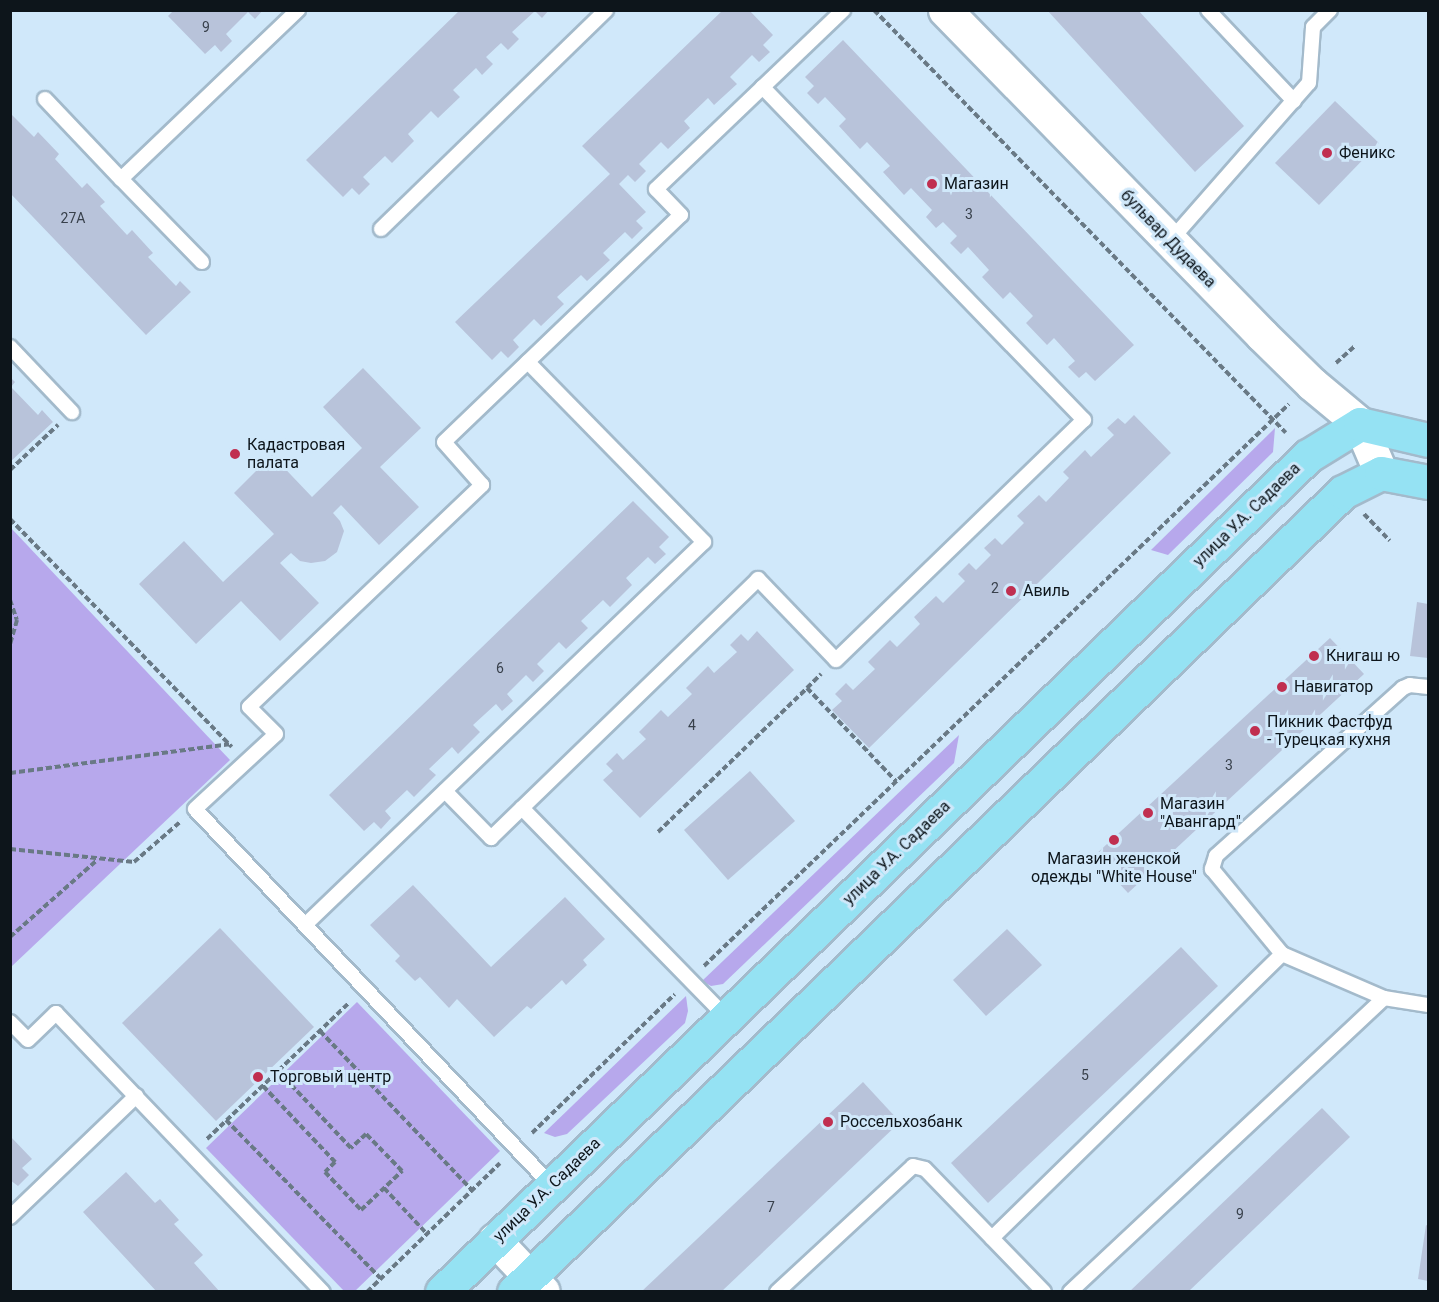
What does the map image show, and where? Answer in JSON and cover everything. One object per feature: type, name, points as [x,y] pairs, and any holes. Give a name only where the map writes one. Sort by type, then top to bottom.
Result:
[{"type":"main road","name":"бульвар Дудаева","points":[[945,10],[1312,384],[1360,424],[1381,473]]},
{"type":"main road","points":[[1360,424],[1428,440]]},
{"type":"main road","name":"улица У.А. Садаева","points":[[442,1292],[1308,456],[1360,424]]},
{"type":"main road","points":[[529,1286],[1343,492],[1381,473],[1428,482]]},
{"type":"street","points":[[495,1240],[529,1286]]},
{"type":"lane","points":[[121,179],[297,10]]},
{"type":"lane","points":[[381,229],[606,10]]},
{"type":"lane","points":[[552,1186],[195,809],[276,734],[249,706],[482,485],[444,442],[681,215],[656,189],[843,10]]},
{"type":"lane","points":[[1208,10],[1294,101]]},
{"type":"lane","points":[[1170,241],[1309,83],[1314,27],[1330,10]]},
{"type":"lane","points":[[445,790],[491,838],[758,579],[836,660],[1084,420],[762,87]]},
{"type":"lane","points":[[45,99],[202,262]]},
{"type":"lane","points":[[10,347],[72,412]]},
{"type":"lane","points":[[305,925],[704,542],[528,362]]},
{"type":"lane","points":[[1428,687],[1410,685],[1403,688],[1212,862],[1214,875],[1282,954],[1384,998],[1428,1005]]},
{"type":"lane","points":[[522,808],[726,1017]]},
{"type":"lane","points":[[992,1238],[1282,954]]},
{"type":"lane","points":[[1070,1292],[1384,998]]},
{"type":"lane","points":[[10,1022],[28,1040],[56,1013],[323,1292]]},
{"type":"lane","points":[[10,1217],[136,1096]]},
{"type":"lane","points":[[777,1292],[913,1166],[926,1169],[1044,1292]]},
{"type":"path","points":[[874,10],[1308,456]]},
{"type":"path","points":[[367,1292],[1272,419],[1355,346]]},
{"type":"path","points":[[10,470],[72,412]]},
{"type":"path","points":[[1343,492],[1390,541]]},
{"type":"path","points":[[10,519],[246,762]]},
{"type":"path","points":[[10,600],[17,620],[10,645]]},
{"type":"path","points":[[658,832],[807,688],[896,781]]},
{"type":"path","points":[[10,773],[229,744]]},
{"type":"path","points":[[10,849],[134,862],[195,809]]},
{"type":"path","points":[[10,938],[98,860]]},
{"type":"path","points":[[191,1154],[365,988]]},
{"type":"path","points":[[320,1031],[472,1190]]},
{"type":"path","points":[[263,1086],[335,1162],[325,1172],[361,1210],[402,1171],[366,1134],[351,1148],[278,1071]]},
{"type":"path","points":[[226,1120],[380,1278]]},
{"type":"path","points":[[384,1188],[427,1234]]},
{"type":"shaded area","points":[[1275,428],[1273,452],[1168,555],[1151,550]]},
{"type":"shaded area","points":[[11,528],[230,760],[11,967]]},
{"type":"shaded area","points":[[959,735],[954,763],[723,984],[711,986],[702,981]]},
{"type":"shaded area","points":[[686,996],[688,1011],[685,1023],[567,1134],[555,1137],[544,1133]]},
{"type":"shaded area","points":[[357,1002],[500,1151],[355,1291],[345,1292],[206,1148]]},
{"type":"building","points":[[174,10],[263,10],[255,19],[248,12],[226,34],[232,41],[221,52],[215,45],[205,54],[168,16]]},
{"type":"building","points":[[460,10],[549,10],[542,18],[535,11],[512,32],[519,39],[508,50],[501,43],[486,57],[493,64],[482,75],[476,68],[453,90],[460,97],[438,118],[431,111],[408,134],[414,141],[392,163],[385,156],[363,177],[370,184],[359,195],[352,188],[343,197],[306,160]]},
{"type":"building","points":[[723,10],[749,10],[773,35],[763,45],[770,52],[759,62],[752,55],[730,77],[737,84],[714,105],[708,98],[684,121],[690,128],[668,149],[661,142],[639,164],[646,171],[635,182],[628,175],[619,184],[646,212],[636,221],[643,228],[632,239],[625,232],[603,253],[610,260],[587,281],[581,275],[557,297],[564,304],[541,326],[534,319],[513,340],[519,347],[508,358],[501,351],[492,360],[455,322],[610,174],[582,146]]},
{"type":"building","points":[[1047,10],[1138,10],[1244,126],[1195,172]]},
{"type":"building","points":[[843,40],[1134,345],[1095,381],[1086,372],[1079,378],[1068,367],[1075,361],[1054,338],[1047,345],[1026,323],[1033,316],[1010,292],[1003,299],[982,277],[989,270],[968,247],[961,254],[950,243],[957,236],[943,222],[936,228],[926,217],[932,210],[911,188],[904,195],[883,172],[890,166],[867,142],[860,149],[839,126],[846,119],[825,97],[818,104],[807,93],[814,86],[805,77]]},
{"type":"building","name":"Феникс","points":[[1335,101],[1379,143],[1319,205],[1275,163]]},
{"type":"building","points":[[10,113],[34,137],[38,132],[59,154],[55,159],[82,188],[87,183],[105,202],[100,206],[127,235],[132,230],[153,253],[148,257],[176,286],[180,281],[191,292],[146,335],[10,193]]},
{"type":"building","points":[[363,368],[421,428],[380,467],[419,507],[379,545],[341,505],[333,513],[340,521],[344,531],[337,552],[325,561],[311,563],[300,561],[291,553],[280,563],[319,603],[280,641],[241,601],[196,644],[139,584],[184,541],[223,582],[274,534],[234,493],[272,455],[312,497],[362,448],[323,407]]},
{"type":"building","points":[[10,377],[15,382],[11,387],[38,415],[42,410],[53,422],[10,462]]},
{"type":"building","points":[[1134,415],[1171,453],[869,748],[832,710],[842,701],[835,694],[846,683],[853,690],[875,669],[868,662],[890,640],[897,647],[920,624],[914,617],[936,596],[943,603],[965,581],[958,574],[969,563],[976,570],[991,555],[984,548],[995,538],[1002,545],[1024,523],[1017,516],[1039,495],[1046,502],[1069,478],[1063,472],[1085,450],[1091,457],[1114,435],[1107,428],[1118,418],[1125,424]]},
{"type":"building","points":[[633,501],[669,537],[659,547],[666,554],[655,564],[648,557],[626,578],[632,585],[610,607],[603,600],[581,621],[588,628],[566,649],[559,642],[537,664],[544,671],[533,682],[526,675],[507,694],[513,701],[502,711],[496,704],[473,725],[480,732],[458,754],[452,747],[429,769],[436,775],[414,797],[407,790],[385,811],[391,818],[381,829],[374,822],[364,831],[329,795]]},
{"type":"building","points":[[1417,602],[1428,604],[1428,658],[1410,656]]},
{"type":"building","points":[[757,631],[794,670],[640,818],[603,780],[613,771],[606,764],[617,753],[623,760],[646,739],[639,732],[661,710],[668,717],[692,694],[686,688],[708,666],[714,673],[737,652],[730,645],[741,634],[748,641]]},
{"type":"building","points":[[1330,638],[1364,674],[1128,893],[1094,856]]},
{"type":"building","points":[[750,771],[795,821],[728,880],[684,830]]},
{"type":"building","points":[[413,885],[491,967],[565,897],[605,939],[583,960],[587,965],[566,985],[562,980],[531,1009],[527,1006],[494,1037],[457,999],[449,1008],[420,977],[415,981],[395,961],[400,956],[370,925]]},
{"type":"building","points":[[220,928],[314,1027],[216,1121],[122,1023]]},
{"type":"building","points":[[1007,929],[1042,965],[986,1016],[953,980]]},
{"type":"building","points":[[1181,947],[1218,986],[988,1203],[951,1163]]},
{"type":"building","points":[[863,1082],[900,1122],[721,1292],[641,1292]]},
{"type":"building","points":[[1322,1108],[1350,1137],[1188,1292],[1129,1292]]},
{"type":"building","points":[[10,1136],[32,1159],[22,1168],[29,1175],[18,1186],[10,1180]]},
{"type":"building","points":[[126,1172],[155,1203],[160,1199],[179,1220],[174,1224],[203,1255],[194,1263],[220,1292],[157,1292],[83,1212]]},
{"type":"building","points":[[1426,1225],[1428,1226],[1428,1281],[1418,1279]]},
{"type":"place","name":"Феникс","points":[[1327,153]]},
{"type":"place","name":"Магазин","points":[[932,184]]},
{"type":"place","name":"Кадастровая палата","points":[[235,454]]},
{"type":"place","name":"Авиль","points":[[1011,591]]},
{"type":"place","name":"Книгаш ю","points":[[1314,656]]},
{"type":"place","name":"Навигатор","points":[[1282,687]]},
{"type":"place","name":"Пикник Фастфуд - Турецкая кухня","points":[[1255,731]]},
{"type":"place","name":"Магазин \"Авангард\"","points":[[1148,813]]},
{"type":"place","name":"Магазин женской одежды \"White House\"","points":[[1114,840]]},
{"type":"place","name":"Торговый центр","points":[[258,1077]]},
{"type":"place","name":"Россельхозбанк","points":[[828,1122]]}]
